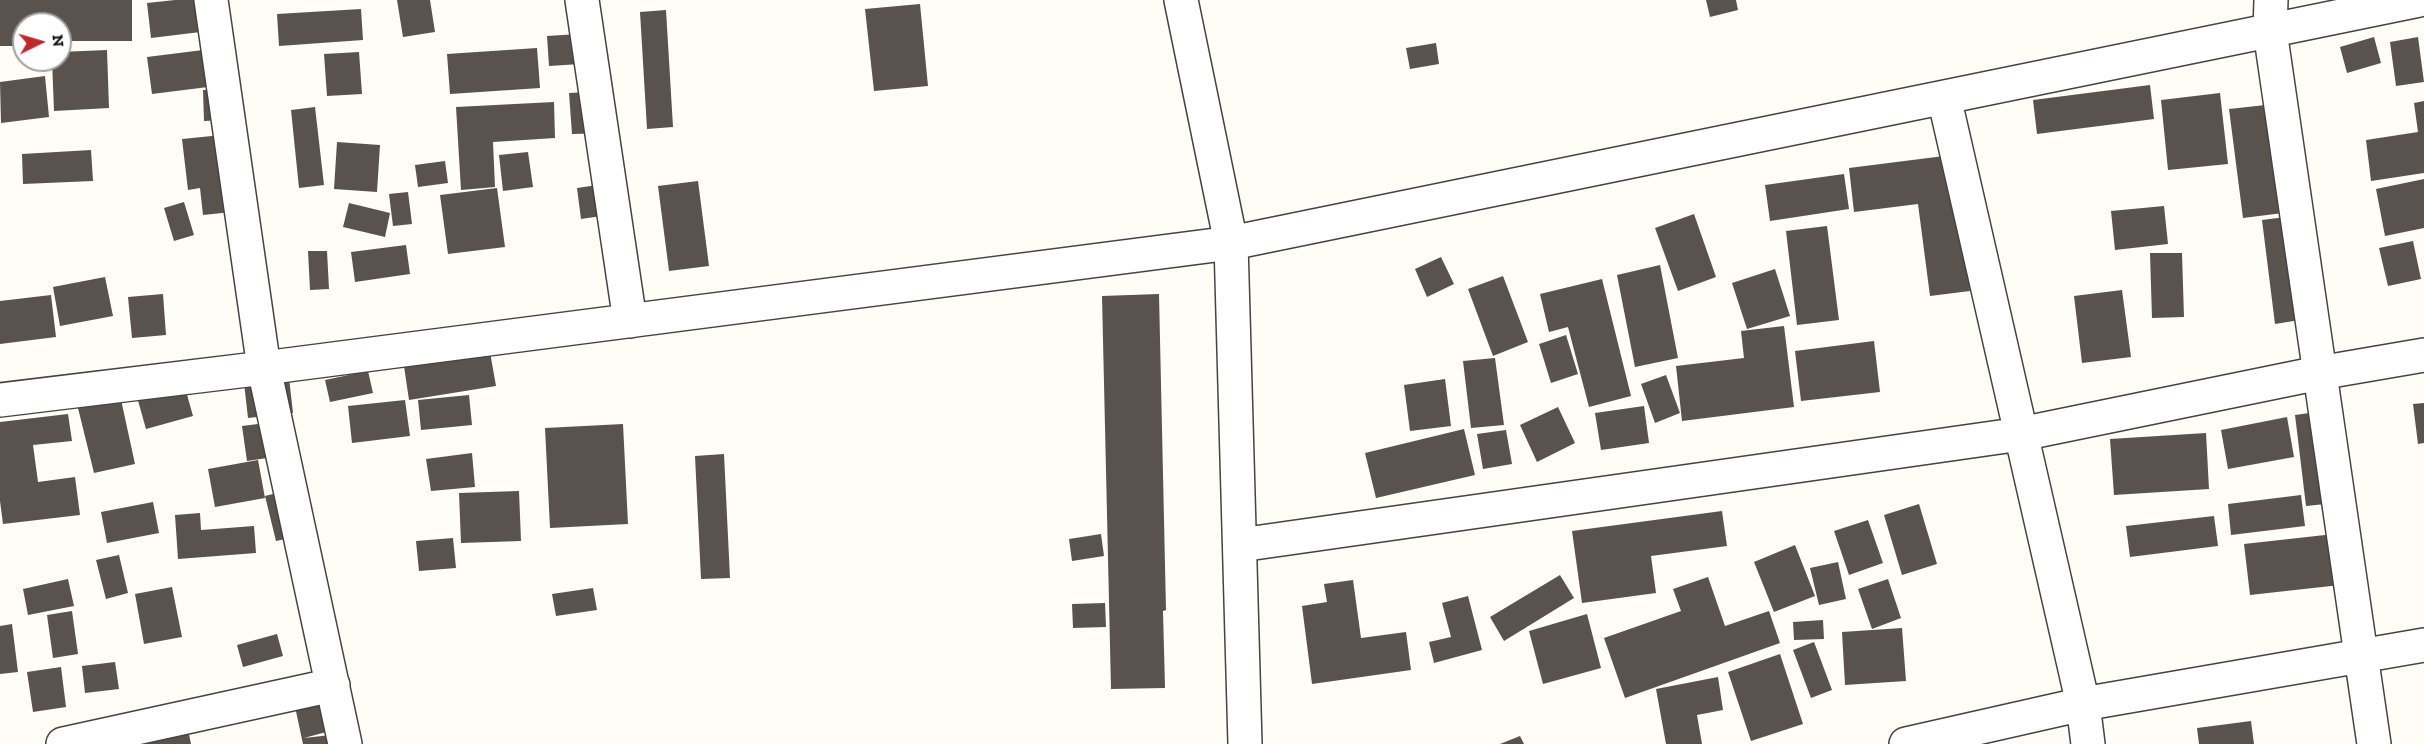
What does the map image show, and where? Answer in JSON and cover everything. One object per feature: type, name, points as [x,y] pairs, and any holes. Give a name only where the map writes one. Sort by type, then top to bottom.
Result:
[{"type":"street","points":[[211,0],[264,369],[345,744]]},
{"type":"street","points":[[582,0],[630,321]]},
{"type":"street","points":[[1181,0],[1231,243],[1245,744]]},
{"type":"street","points":[[0,400],[264,369],[1231,243],[1944,97],[2271,15],[2419,0]]},
{"type":"street","points":[[2271,15],[2319,373],[2374,744]]},
{"type":"street","points":[[1944,97],[2083,704],[2088,744]]},
{"type":"street","points":[[1240,545],[2021,434],[2319,373],[2424,355]]},
{"type":"street","points":[[1906,744],[2083,704],[2424,645]]},
{"type":"street","points":[[63,744],[333,685]]},
{"type":"building","points":[[0,0],[132,0],[132,41],[72,41],[72,12],[12,12],[12,46],[0,46]]},
{"type":"building","points":[[214,0],[217,30],[151,38],[147,3]]},
{"type":"building","points":[[397,0],[430,0],[435,32],[403,37]]},
{"type":"building","points":[[1706,0],[1736,0],[1738,10],[1710,17]]},
{"type":"building","points":[[920,4],[928,86],[874,91],[865,9]]},
{"type":"building","points":[[361,9],[363,40],[279,46],[277,14]]},
{"type":"building","points":[[666,10],[673,127],[647,129],[640,12]]},
{"type":"building","points":[[594,33],[596,63],[549,66],[547,36]]},
{"type":"building","points":[[2374,37],[2381,63],[2347,73],[2340,47]]},
{"type":"building","points":[[2418,37],[2424,82],[2396,86],[2390,42]]},
{"type":"building","points":[[1436,43],[1439,64],[1410,69],[1406,48]]},
{"type":"building","points":[[219,48],[224,85],[152,94],[147,57]]},
{"type":"building","points":[[537,48],[540,88],[450,94],[447,54]]},
{"type":"building","points":[[107,50],[109,108],[54,111],[52,72],[72,72],[72,51]]},
{"type":"building","points":[[359,52],[362,94],[327,96],[324,54]]},
{"type":"building","points":[[45,76],[49,117],[1,123],[0,82]]},
{"type":"building","points":[[2150,85],[2154,119],[2037,134],[2033,100]]},
{"type":"building","points":[[224,89],[226,120],[204,121],[203,90]]},
{"type":"building","points":[[609,91],[611,133],[572,134],[569,93]]},
{"type":"building","points":[[2220,93],[2228,164],[2168,170],[2161,100]]},
{"type":"building","points":[[2424,101],[2424,173],[2371,181],[2366,140],[2418,132],[2414,103]]},
{"type":"building","points":[[554,102],[555,138],[493,142],[495,187],[461,190],[456,107]]},
{"type":"building","points":[[2293,102],[2307,210],[2243,218],[2229,109]]},
{"type":"building","points":[[315,107],[324,185],[299,188],[291,110]]},
{"type":"building","points":[[232,134],[241,211],[203,215],[200,188],[188,190],[182,139]]},
{"type":"building","points":[[337,142],[380,145],[377,192],[334,189]]},
{"type":"building","points":[[91,150],[93,181],[23,184],[22,154]]},
{"type":"building","points":[[528,152],[533,187],[503,191],[499,155]]},
{"type":"building","points":[[1952,155],[1970,291],[1930,296],[1918,204],[1854,212],[1849,168]]},
{"type":"building","points":[[445,161],[448,183],[418,187],[415,165]]},
{"type":"building","points":[[1844,174],[1849,209],[1770,221],[1765,185]]},
{"type":"building","points":[[2424,179],[2424,228],[2385,236],[2376,189]]},
{"type":"building","points":[[625,181],[629,212],[581,219],[577,188]]},
{"type":"building","points":[[698,181],[709,266],[669,271],[658,186]]},
{"type":"building","points":[[497,188],[505,247],[448,254],[440,195]]},
{"type":"building","points":[[408,192],[412,224],[393,226],[389,194]]},
{"type":"building","points":[[184,202],[194,235],[174,241],[164,208]]},
{"type":"building","points":[[349,203],[390,213],[385,237],[343,227]]},
{"type":"building","points":[[2164,206],[2168,244],[2115,250],[2111,211]]},
{"type":"building","points":[[1694,214],[1716,277],[1678,291],[1655,228]]},
{"type":"building","points":[[2293,216],[2306,319],[2275,324],[2262,220]]},
{"type":"building","points":[[1827,226],[1839,320],[1797,325],[1786,231]]},
{"type":"building","points":[[2413,241],[2421,279],[2388,286],[2379,248]]},
{"type":"building","points":[[406,245],[410,274],[355,282],[351,252]]},
{"type":"building","points":[[308,251],[327,251],[329,289],[310,290]]},
{"type":"building","points":[[2150,253],[2182,253],[2184,317],[2152,318]]},
{"type":"building","points":[[1441,257],[1454,284],[1427,297],[1415,269]]},
{"type":"building","points":[[1660,265],[1678,358],[1635,367],[1617,275]]},
{"type":"building","points":[[1775,269],[1790,316],[1747,329],[1732,283]]},
{"type":"building","points":[[1503,276],[1528,342],[1493,356],[1468,289]]},
{"type":"building","points":[[105,277],[113,316],[60,326],[53,287]]},
{"type":"building","points":[[1602,279],[1631,396],[1589,407],[1568,327],[1549,332],[1540,294]]},
{"type":"building","points":[[2122,290],[2131,357],[2082,363],[2074,296]]},
{"type":"building","points":[[163,294],[166,335],[132,338],[128,297]]},
{"type":"building","points":[[1159,294],[1166,610],[1163,611],[1165,688],[1111,689],[1102,296]]},
{"type":"building","points":[[51,295],[56,337],[0,344],[0,301]]},
{"type":"building","points":[[1784,326],[1794,407],[1682,421],[1676,366],[1744,358],[1741,331]]},
{"type":"building","points":[[1566,335],[1578,374],[1551,383],[1539,344]]},
{"type":"building","points":[[1874,341],[1880,392],[1801,401],[1795,351]]},
{"type":"building","points":[[490,352],[496,386],[409,400],[404,366]]},
{"type":"building","points":[[1495,358],[1504,425],[1471,428],[1463,361]]},
{"type":"building","points":[[288,369],[293,413],[248,418],[243,374]]},
{"type":"building","points":[[368,371],[373,393],[330,402],[325,380]]},
{"type":"building","points":[[1666,375],[1680,413],[1655,423],[1641,384]]},
{"type":"building","points":[[1445,379],[1451,426],[1410,431],[1404,385]]},
{"type":"building","points":[[184,384],[193,416],[146,429],[137,397]]},
{"type":"building","points":[[120,395],[135,464],[94,473],[77,404]]},
{"type":"building","points":[[469,395],[472,425],[421,430],[418,400]]},
{"type":"building","points":[[405,400],[410,436],[352,443],[348,406]]},
{"type":"building","points":[[2424,403],[2424,443],[2418,444],[2413,404]]},
{"type":"building","points":[[1644,406],[1649,443],[1601,450],[1595,413]]},
{"type":"building","points":[[1558,407],[1575,443],[1537,462],[1520,425]]},
{"type":"building","points":[[2324,411],[2335,503],[2306,506],[2295,415]]},
{"type":"building","points":[[68,414],[72,441],[33,445],[38,482],[75,477],[80,515],[3,524],[0,501],[0,422]]},
{"type":"building","points":[[2287,417],[2294,457],[2228,469],[2221,430]]},
{"type":"building","points":[[282,421],[287,455],[247,461],[242,426]]},
{"type":"building","points":[[623,424],[628,524],[550,528],[545,428]]},
{"type":"building","points":[[1464,429],[1475,475],[1376,498],[1365,453]]},
{"type":"building","points":[[1506,430],[1512,464],[1483,469],[1477,434]]},
{"type":"building","points":[[2206,433],[2209,489],[2114,495],[2110,439]]},
{"type":"building","points":[[472,453],[475,487],[431,491],[426,459]]},
{"type":"building","points":[[724,454],[730,578],[701,579],[695,456]]},
{"type":"building","points":[[258,460],[265,498],[215,507],[208,469]]},
{"type":"building","points":[[289,490],[299,536],[276,541],[265,496]]},
{"type":"building","points":[[519,491],[521,541],[461,543],[459,493]]},
{"type":"building","points":[[2301,495],[2305,526],[2231,535],[2228,504]]},
{"type":"building","points":[[153,502],[159,533],[107,543],[101,512]]},
{"type":"building","points":[[1919,504],[1937,564],[1902,575],[1884,515]]},
{"type":"building","points":[[1722,511],[1727,546],[1651,556],[1656,593],[1582,603],[1572,531]]},
{"type":"building","points":[[200,513],[201,530],[254,526],[256,553],[178,559],[175,515]]},
{"type":"building","points":[[2214,516],[2218,546],[2130,557],[2126,526]]},
{"type":"building","points":[[1868,520],[1883,563],[1849,575],[1834,531]]},
{"type":"building","points":[[1101,534],[1104,556],[1072,561],[1069,539]]},
{"type":"building","points":[[2334,534],[2340,585],[2250,595],[2244,544]]},
{"type":"building","points":[[453,538],[456,568],[419,571],[416,541]]},
{"type":"building","points":[[1795,545],[1815,596],[1774,612],[1754,562]]},
{"type":"building","points":[[119,555],[128,593],[106,599],[96,560]]},
{"type":"building","points":[[1838,562],[1846,599],[1819,605],[1810,568]]},
{"type":"building","points":[[1560,575],[1574,598],[1504,641],[1490,617]]},
{"type":"building","points":[[1708,577],[1725,626],[1769,611],[1780,643],[1625,698],[1604,638],[1681,611],[1673,589]]},
{"type":"building","points":[[68,579],[74,606],[28,615],[23,589]]},
{"type":"building","points":[[1888,579],[1901,618],[1872,629],[1858,589]]},
{"type":"building","points":[[1353,580],[1361,638],[1406,632],[1411,670],[1312,684],[1302,606],[1327,602],[1324,584]]},
{"type":"building","points":[[172,587],[182,637],[144,644],[135,594]]},
{"type":"building","points":[[593,588],[597,610],[556,616],[552,594]]},
{"type":"building","points":[[1468,596],[1482,650],[1434,663],[1429,642],[1451,637],[1442,603]]},
{"type":"building","points":[[1105,603],[1106,627],[1073,628],[1072,604]]},
{"type":"building","points":[[72,611],[78,654],[53,658],[47,615]]},
{"type":"building","points":[[1587,614],[1601,668],[1543,684],[1529,631]]},
{"type":"building","points":[[1823,620],[1824,639],[1794,640],[1793,622]]},
{"type":"building","points":[[12,624],[18,672],[0,674],[0,626]]},
{"type":"building","points":[[1902,628],[1906,681],[1845,685],[1842,632]]},
{"type":"building","points":[[277,634],[283,656],[243,667],[237,645]]},
{"type":"building","points":[[1814,642],[1832,690],[1811,698],[1793,650]]},
{"type":"building","points":[[1780,654],[1803,724],[1751,741],[1728,672]]},
{"type":"building","points":[[115,662],[119,689],[85,693],[82,666]]},
{"type":"building","points":[[61,667],[66,707],[33,712],[27,672]]},
{"type":"building","points":[[1718,677],[1723,710],[1697,715],[1702,744],[1666,744],[1656,689]]},
{"type":"building","points":[[335,691],[345,727],[304,738],[331,735],[333,744],[303,744],[294,702]]},
{"type":"building","points":[[2251,721],[2254,744],[2199,744],[2197,728]]},
{"type":"building","points":[[189,734],[191,744],[140,744],[139,742]]},
{"type":"building","points":[[1520,736],[1524,744],[1500,744]]}]
